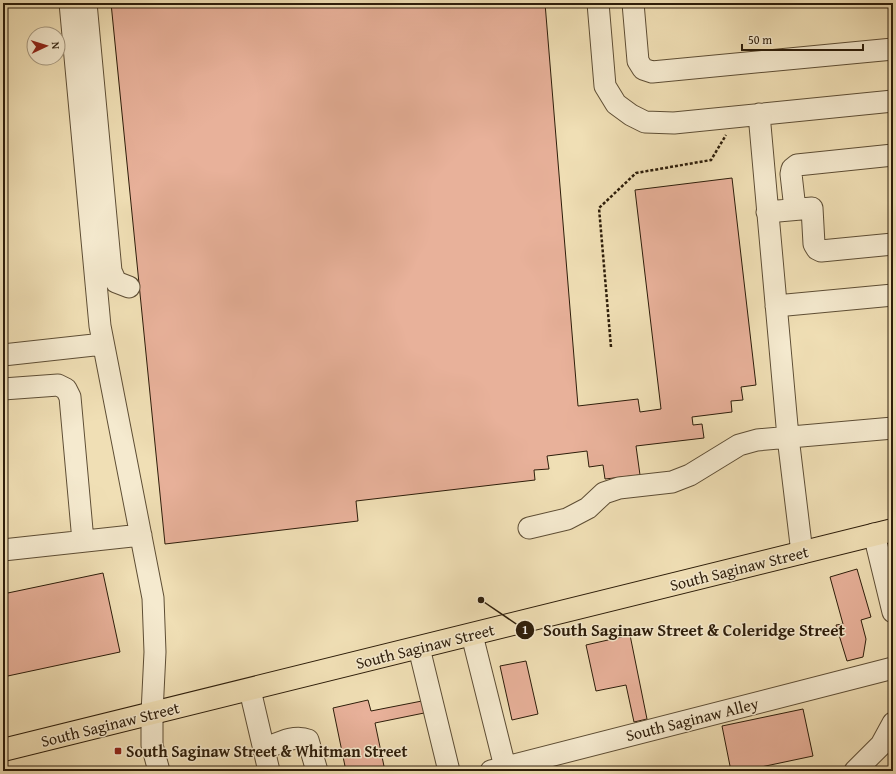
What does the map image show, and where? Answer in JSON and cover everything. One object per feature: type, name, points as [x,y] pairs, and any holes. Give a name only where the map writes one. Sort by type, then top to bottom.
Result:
[{"type":"main road","name":"South Saginaw Street","points":[[3,750],[883,532]]},
{"type":"street","points":[[70,3],[102,344],[153,598],[155,652],[152,745],[159,771]]},
{"type":"street","points":[[86,3],[111,271],[116,282],[129,287]]},
{"type":"street","points":[[598,3],[605,86],[616,104],[631,115],[645,122],[674,123],[893,101]]},
{"type":"street","points":[[633,3],[638,61],[643,69],[652,72],[893,49]]},
{"type":"street","points":[[759,114],[788,437],[802,553]]},
{"type":"street","points":[[795,209],[791,174],[792,169],[797,165],[893,155]]},
{"type":"street","points":[[767,212],[812,208],[814,244],[817,249],[821,251],[893,244]]},
{"type":"street","points":[[776,306],[893,294]]},
{"type":"street","points":[[3,355],[102,344]]},
{"type":"street","points":[[3,389],[58,385],[66,389],[70,397],[83,541]]},
{"type":"street","points":[[529,528],[567,519],[588,508],[604,493],[619,488],[672,482],[690,476],[739,445],[757,440],[893,428]]},
{"type":"street","points":[[883,532],[893,612]]},
{"type":"street","points":[[3,550],[141,535]]},
{"type":"street","points":[[472,635],[501,770]]},
{"type":"street","points":[[419,648],[448,771]]},
{"type":"street","name":"South Saginaw Alley","points":[[501,770],[893,668]]},
{"type":"street","points":[[250,690],[269,771]]},
{"type":"street","points":[[855,771],[881,745],[893,723]]},
{"type":"street","points":[[264,749],[294,739],[303,738],[308,740],[318,771]]},
{"type":"path","points":[[611,347],[599,208],[636,173],[711,160],[727,135]]},
{"type":"building","points":[[111,3],[545,3],[578,406],[638,399],[640,412],[661,409],[635,190],[732,178],[756,385],[741,387],[743,400],[731,401],[732,412],[692,417],[693,425],[702,424],[704,438],[636,446],[640,475],[605,479],[603,465],[589,467],[587,451],[547,456],[549,469],[534,470],[535,480],[356,501],[358,521],[165,544]]},
{"type":"building","points":[[857,569],[871,617],[861,620],[866,639],[863,657],[847,661],[836,625],[843,624],[830,577]]},
{"type":"building","points":[[103,573],[120,652],[3,677],[3,594]]},
{"type":"building","points":[[630,635],[647,719],[634,722],[626,685],[596,691],[586,645]]},
{"type":"building","points":[[526,661],[538,714],[512,720],[500,666]]},
{"type":"building","points":[[368,700],[371,711],[427,700],[429,712],[375,723],[385,771],[346,771],[333,708]]},
{"type":"building","points":[[803,709],[813,756],[742,771],[731,771],[722,726]]},
{"type":"place","name":"South Saginaw Street & Coleridge Street","points":[[481,600]]},
{"type":"place","name":"South Saginaw Street & Whitman Street","points":[[118,751]]}]
